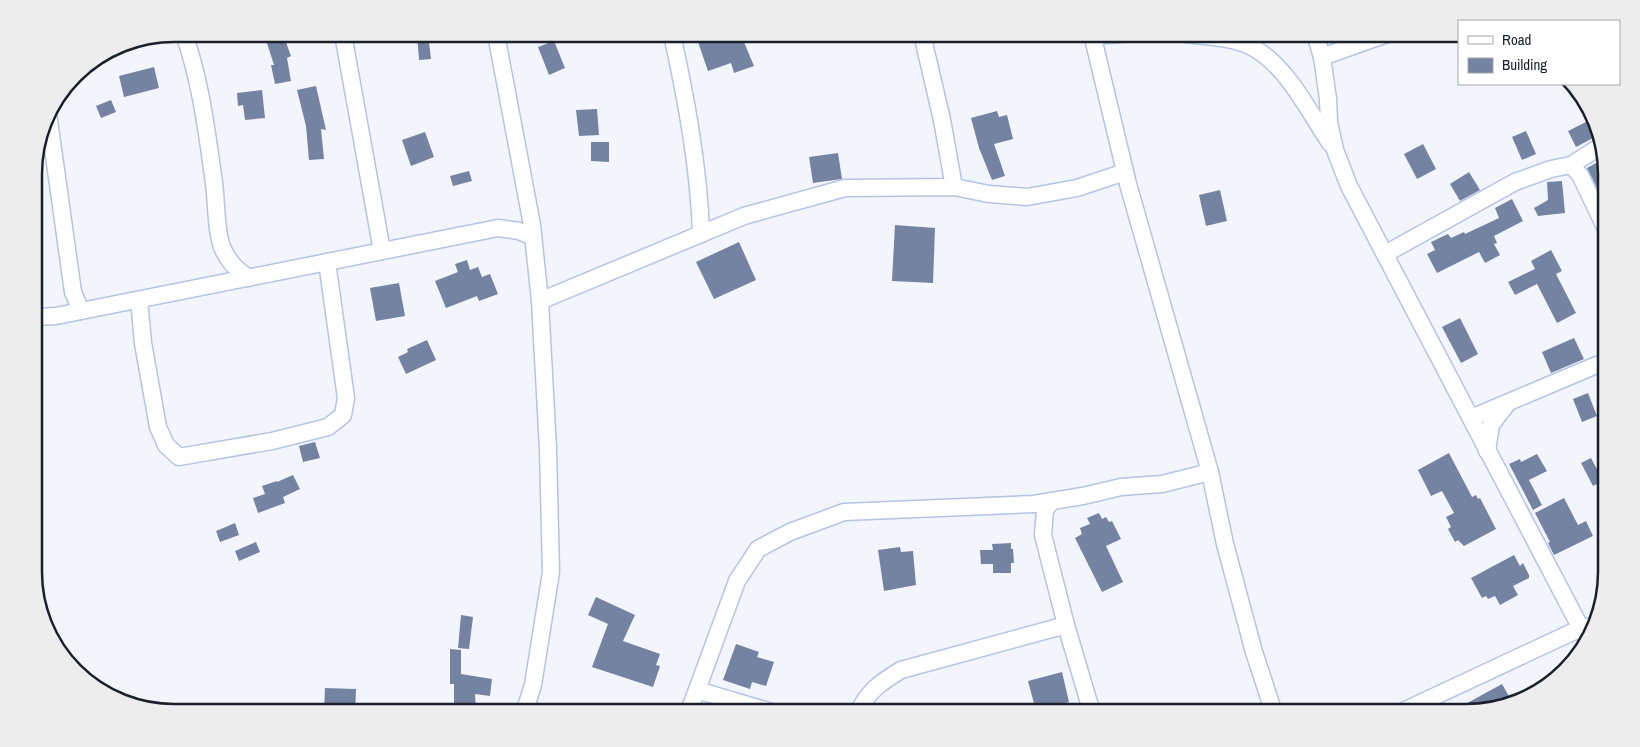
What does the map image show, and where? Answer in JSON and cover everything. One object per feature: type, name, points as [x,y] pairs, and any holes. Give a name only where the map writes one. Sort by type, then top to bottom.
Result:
[{"type":"street","points":[[187,42],[194,63],[204,116],[222,247],[235,269],[249,278]]},
{"type":"street","points":[[344,42],[382,251]]},
{"type":"street","points":[[497,42],[533,237],[540,301],[548,449],[551,572],[533,685],[527,704]]},
{"type":"street","points":[[674,42],[701,205],[701,234]]},
{"type":"street","points":[[924,42],[942,120],[954,187]]},
{"type":"street","points":[[1094,42],[1125,172],[1210,472],[1227,553],[1271,704]]},
{"type":"street","points":[[1236,42],[1263,55],[1277,68],[1335,150]]},
{"type":"street","points":[[1317,42],[1322,57],[1329,122],[1335,150],[1349,186],[1487,451],[1585,626]]},
{"type":"street","points":[[1322,57],[1364,42]]},
{"type":"street","points":[[51,131],[73,292],[81,311]]},
{"type":"street","points":[[1385,254],[1515,182],[1556,167],[1571,165],[1595,150]]},
{"type":"street","points":[[1571,165],[1580,175],[1598,212]]},
{"type":"street","points":[[540,301],[744,216],[845,188],[954,187],[989,194],[1027,197],[1077,188],[1125,172]]},
{"type":"street","points":[[43,317],[56,316],[139,300],[498,228],[519,231],[533,237]]},
{"type":"street","points":[[139,300],[143,343],[158,427],[166,445],[173,453],[179,457],[272,440],[328,427],[343,415],[346,398],[327,262]]},
{"type":"street","points":[[1471,418],[1598,364]]},
{"type":"street","points":[[1487,451],[1491,425],[1507,403]]},
{"type":"street","points":[[692,704],[737,581],[758,550],[790,532],[844,512],[1052,501],[1122,487],[1162,484],[1210,472]]},
{"type":"street","points":[[1043,535],[1045,510],[1052,501]]},
{"type":"street","points":[[1013,504],[1032,514],[1043,535],[1066,625],[1089,704]]},
{"type":"street","points":[[862,704],[865,698],[880,683],[901,670],[1066,625]]},
{"type":"street","points":[[1419,704],[1582,634]]},
{"type":"street","points":[[697,690],[745,704]]},
{"type":"building","points":[[267,42],[286,42],[291,56],[287,58],[291,81],[275,84],[271,65],[274,65]]},
{"type":"building","points":[[418,42],[429,42],[431,59],[419,60]]},
{"type":"building","points":[[554,42],[565,68],[549,75],[538,47]]},
{"type":"building","points":[[698,42],[744,42],[754,66],[734,73],[731,63],[708,71]]},
{"type":"building","points":[[154,67],[159,88],[124,97],[119,76]]},
{"type":"building","points":[[316,86],[326,130],[321,129],[324,159],[309,160],[306,126],[297,90]]},
{"type":"building","points":[[262,90],[265,118],[245,120],[243,105],[238,106],[237,93]]},
{"type":"building","points":[[111,100],[116,112],[101,118],[96,106]]},
{"type":"building","points":[[597,109],[599,135],[579,136],[576,110]]},
{"type":"building","points":[[997,111],[999,117],[1007,115],[1013,139],[994,144],[1005,176],[992,180],[979,148],[971,118]]},
{"type":"building","points":[[1586,122],[1592,139],[1576,147],[1568,131]]},
{"type":"building","points":[[1526,131],[1536,154],[1522,160],[1512,137]]},
{"type":"building","points":[[425,132],[434,157],[411,166],[402,140]]},
{"type":"building","points":[[591,142],[609,142],[609,162],[591,161]]},
{"type":"building","points":[[1423,144],[1436,169],[1417,179],[1404,154]]},
{"type":"building","points":[[838,153],[842,179],[813,183],[809,157]]},
{"type":"building","points":[[1597,163],[1598,190],[1587,168]]},
{"type":"building","points":[[469,171],[472,181],[453,186],[450,176]]},
{"type":"building","points":[[1469,172],[1480,190],[1460,201],[1450,184]]},
{"type":"building","points":[[1562,181],[1565,213],[1538,216],[1534,208],[1548,200],[1547,182]]},
{"type":"building","points":[[1220,190],[1227,221],[1206,226],[1199,195]]},
{"type":"building","points":[[1512,199],[1523,221],[1494,236],[1497,243],[1494,244],[1500,255],[1485,263],[1479,252],[1437,273],[1427,254],[1435,250],[1431,242],[1448,234],[1451,238],[1464,232],[1465,234],[1499,218],[1495,208]]},
{"type":"building","points":[[895,225],[935,228],[933,283],[892,281]]},
{"type":"building","points":[[739,242],[756,280],[714,299],[696,262]]},
{"type":"building","points":[[1551,250],[1562,271],[1556,274],[1576,313],[1557,323],[1537,284],[1515,295],[1508,282],[1535,269],[1531,261]]},
{"type":"building","points":[[467,260],[470,270],[478,267],[482,277],[490,274],[498,294],[479,301],[477,296],[446,308],[435,281],[458,272],[455,264]]},
{"type":"building","points":[[399,283],[405,316],[376,321],[370,288]]},
{"type":"building","points":[[1460,318],[1478,354],[1461,363],[1442,327]]},
{"type":"building","points":[[1574,338],[1584,359],[1551,373],[1542,352]]},
{"type":"building","points":[[427,340],[436,360],[406,374],[398,357],[408,352],[407,349]]},
{"type":"building","points":[[1588,393],[1597,416],[1582,422],[1573,399]]},
{"type":"building","points":[[315,442],[320,458],[303,462],[299,446]]},
{"type":"building","points":[[1449,453],[1472,497],[1476,495],[1478,499],[1480,498],[1496,529],[1464,546],[1458,540],[1455,542],[1448,529],[1451,527],[1446,517],[1454,513],[1442,491],[1431,496],[1418,470]]},
{"type":"building","points":[[1537,454],[1547,471],[1529,480],[1542,505],[1533,510],[1509,464],[1520,459],[1521,462]]},
{"type":"building","points":[[1591,458],[1598,471],[1598,484],[1593,486],[1581,463]]},
{"type":"building","points":[[293,475],[300,489],[283,497],[285,503],[258,513],[253,498],[265,494],[262,486]]},
{"type":"building","points":[[1564,498],[1578,525],[1586,521],[1593,536],[1554,555],[1548,543],[1550,542],[1535,513]]},
{"type":"building","points":[[1099,513],[1102,519],[1106,517],[1109,522],[1112,521],[1121,539],[1106,546],[1123,582],[1102,592],[1075,538],[1082,534],[1080,528],[1090,524],[1087,518]]},
{"type":"building","points":[[235,523],[239,535],[220,542],[216,531]]},
{"type":"building","points":[[256,542],[260,552],[239,561],[235,551]]},
{"type":"building","points":[[1011,543],[1014,563],[1011,563],[1011,573],[993,573],[993,564],[981,564],[980,550],[993,550],[992,544]]},
{"type":"building","points":[[900,547],[901,552],[913,551],[916,585],[884,591],[878,550]]},
{"type":"building","points":[[1514,555],[1520,566],[1523,563],[1529,575],[1529,578],[1513,586],[1518,595],[1500,605],[1495,596],[1488,599],[1486,596],[1482,598],[1471,578]]},
{"type":"building","points":[[596,597],[635,615],[623,641],[660,654],[656,665],[660,666],[653,687],[592,667],[608,624],[588,615]]},
{"type":"building","points":[[461,615],[473,617],[469,649],[458,648]]},
{"type":"building","points":[[736,644],[759,652],[757,657],[774,662],[766,686],[752,682],[750,689],[723,680]]},
{"type":"building","points":[[450,649],[461,650],[461,674],[492,679],[490,696],[475,694],[476,704],[454,704],[454,684],[450,684]]},
{"type":"building","points":[[1062,672],[1069,702],[1062,704],[1034,704],[1028,681]]},
{"type":"building","points":[[1502,684],[1509,697],[1491,702],[1465,704]]},
{"type":"building","points":[[325,688],[356,689],[355,704],[324,704]]}]
